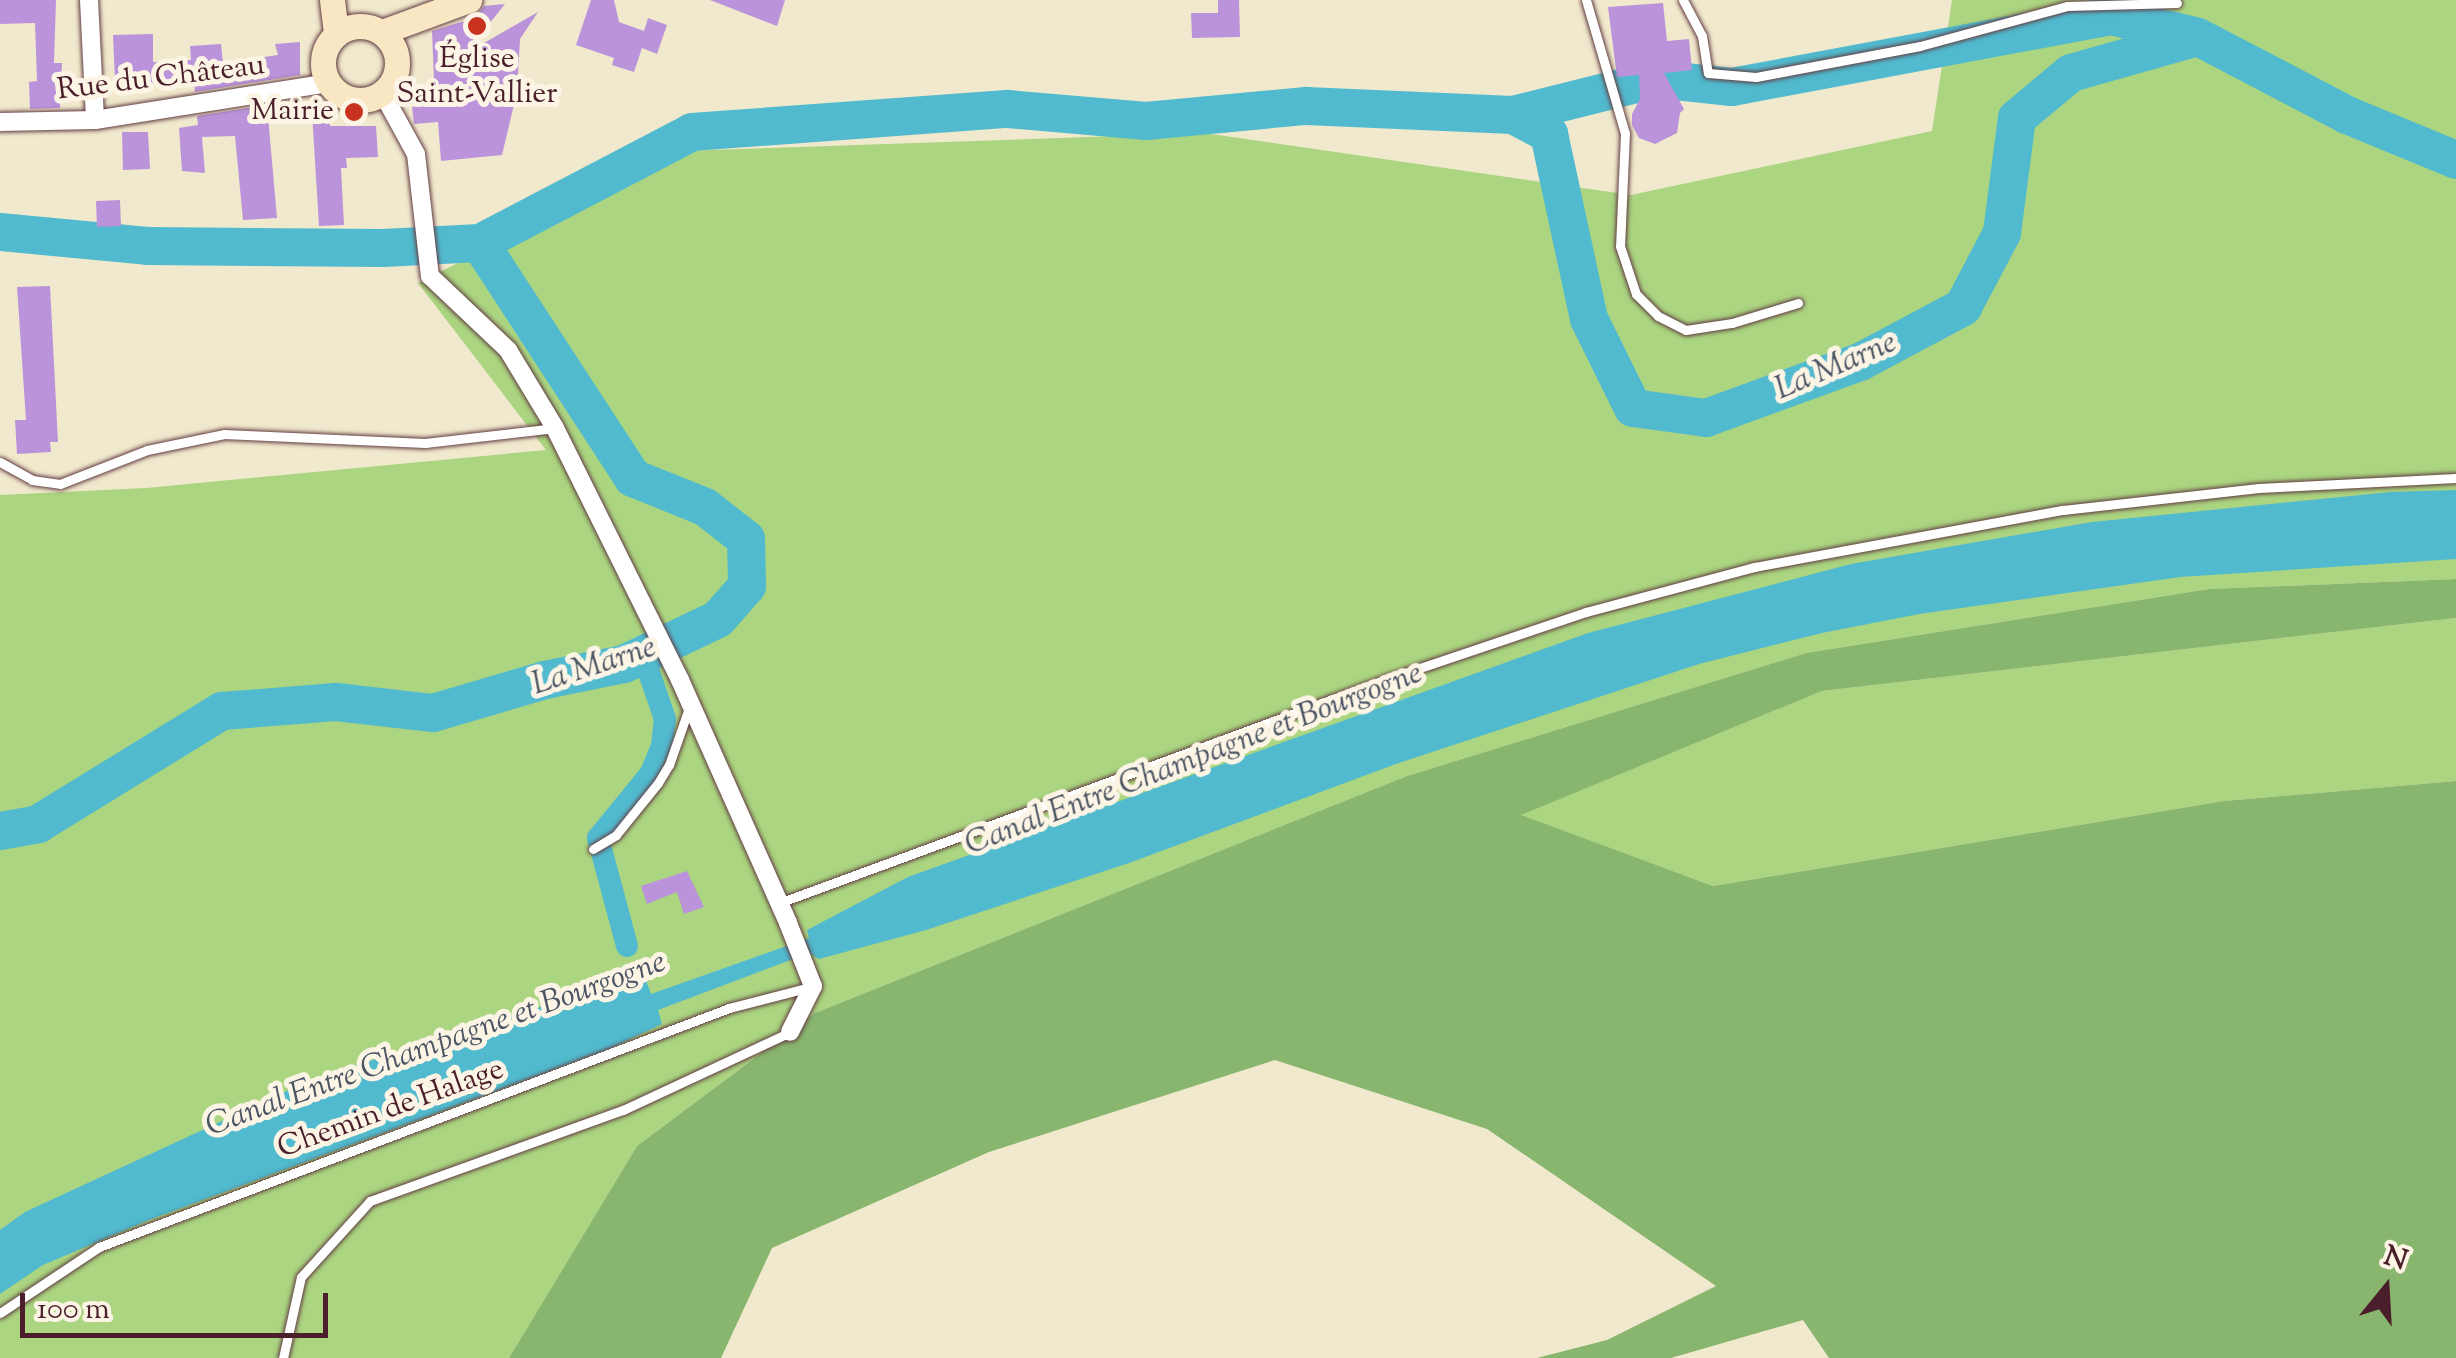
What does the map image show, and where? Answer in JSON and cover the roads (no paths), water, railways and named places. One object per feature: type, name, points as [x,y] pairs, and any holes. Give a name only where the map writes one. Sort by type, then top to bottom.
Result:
[{"type":"street","points":[[89,0],[95,120]]},
{"type":"street","points":[[332,0],[336,34]]},
{"type":"street","points":[[382,32],[470,0]]},
{"type":"street","points":[[359,25],[382,32],[396,51],[396,74],[383,94],[360,101],[347,99],[328,83],[324,52],[336,34],[359,25]]},
{"type":"street","name":"Rue du Château","points":[[0,122],[95,120],[328,83]]},
{"type":"street","points":[[383,94],[416,154],[430,276],[508,350],[555,428],[691,703],[788,923],[813,986],[790,1032]]},
{"type":"lane","points":[[1586,0],[1621,107],[1625,133],[1620,246],[1636,294],[1658,316],[1686,330],[1732,322],[1798,303]]},
{"type":"lane","points":[[1683,0],[1702,36],[1708,72],[1756,76],[1920,46],[2066,6],[2177,3]]},
{"type":"lane","points":[[0,462],[32,480],[60,484],[147,450],[224,434],[425,442],[555,428]]},
{"type":"lane","points":[[778,903],[1388,679],[1586,612],[1754,566],[2063,510],[2259,488],[2456,478]]},
{"type":"lane","points":[[593,849],[604,844],[658,784],[670,765],[691,703]]},
{"type":"lane","name":"Chemin de Halage","points":[[0,1313],[99,1246],[729,1008],[813,986]]},
{"type":"lane","points":[[283,1358],[301,1277],[370,1201],[623,1110],[790,1032]]},
{"type":"water","name":"Canal Entre Champagne et Bourgogne","points":[[2456,490],[2456,559],[2180,577],[1919,614],[1822,633],[1699,664],[1396,764],[1129,863],[926,930],[819,959],[809,953],[658,1010],[662,1024],[609,1049],[149,1220],[43,1265],[0,1294],[0,1230],[25,1212],[302,1084],[464,1029],[645,977],[651,994],[809,938],[807,930],[908,877],[1588,633],[1851,564],[2092,522],[2391,492]]},
{"type":"waterway","name":"La Marne","points":[[1666,80],[1732,87],[2111,16],[2194,36]]},
{"type":"waterway","name":"La Marne","points":[[0,831],[38,824],[222,711],[336,702],[433,713],[545,680],[624,664],[718,619],[747,586],[746,539],[705,507],[633,478],[480,243],[692,132],[1007,109],[1146,121],[1306,106],[1513,115],[1549,134],[1589,319],[1633,408],[1706,418],[1860,362],[1963,307],[2002,233],[2017,118],[2071,73],[2198,37],[2347,115],[2456,160]]},
{"type":"waterway","name":"La Marne","points":[[1513,115],[1640,83]]},
{"type":"waterway","name":"La Marne","points":[[0,232],[147,246],[383,248],[480,243]]},
{"type":"waterway","name":"Canal Entre Champagne et Bourgogne","points":[[627,946],[598,838],[651,773],[662,746],[665,719],[643,655]]},
{"type":"place","name":"Église Saint-Vallier","points":[[477,26]]},
{"type":"place","name":"Mairie","points":[[354,112]]}]
